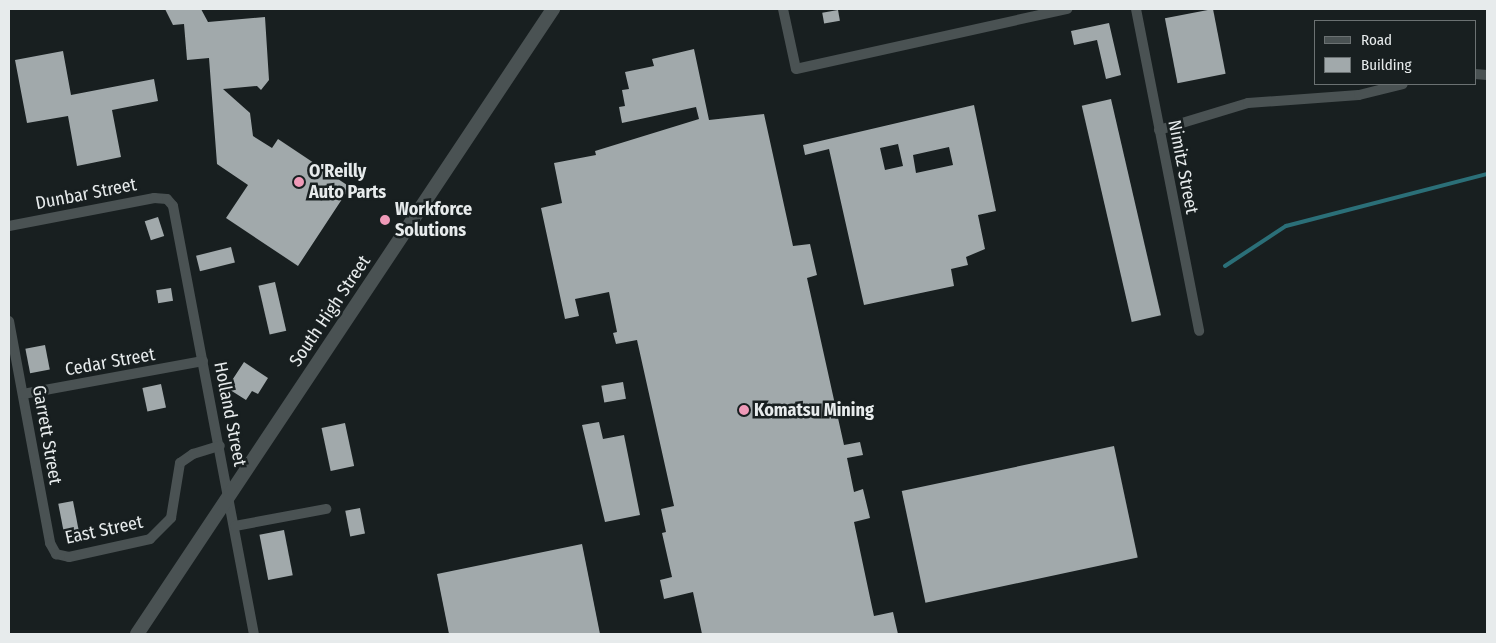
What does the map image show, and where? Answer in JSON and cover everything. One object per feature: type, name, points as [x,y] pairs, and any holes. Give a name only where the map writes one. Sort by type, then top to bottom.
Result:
[{"type":"main road","name":"South High Street","points":[[138,634],[547,15],[553,9]]},
{"type":"street","points":[[783,9],[796,69],[1067,9]]},
{"type":"street","name":"Nimitz Street","points":[[1136,9],[1199,331]]},
{"type":"street","points":[[1159,130],[1248,103],[1359,96],[1399,85]]},
{"type":"street","name":"Dunbar Street","points":[[9,226],[154,198],[169,202]]},
{"type":"street","name":"Holland Street","points":[[169,202],[176,212],[230,495],[254,634]]},
{"type":"street","name":"Garrett Street","points":[[9,321],[50,543],[56,554]]},
{"type":"street","name":"Cedar Street","points":[[23,394],[204,361]]},
{"type":"street","name":"East Street","points":[[56,554],[69,557],[150,539],[172,514],[174,478],[180,463],[193,454],[220,446]]},
{"type":"street","points":[[235,526],[326,509]]},
{"type":"building","points":[[165,9],[201,9],[208,22],[265,17],[269,80],[261,90],[257,86],[223,89],[250,113],[253,136],[272,148],[278,139],[350,187],[298,266],[226,218],[248,185],[217,164],[209,58],[187,60],[184,24],[173,25]]},
{"type":"building","points":[[1213,9],[1226,74],[1177,83],[1165,18]]},
{"type":"building","points":[[838,10],[840,21],[824,24],[822,13]]},
{"type":"building","points":[[1109,23],[1121,75],[1106,79],[1097,40],[1074,45],[1071,31]]},
{"type":"building","name":"Komatsu Mining","points":[[694,49],[709,120],[764,114],[793,246],[810,244],[817,275],[807,278],[844,445],[860,442],[863,455],[847,458],[854,492],[863,489],[870,518],[854,522],[874,616],[893,612],[898,634],[702,634],[693,592],[664,599],[660,580],[672,577],[662,533],[666,532],[661,509],[674,506],[637,340],[616,344],[613,333],[617,332],[609,292],[575,299],[579,316],[565,319],[541,208],[562,203],[554,163],[596,155],[595,151],[699,119],[696,107],[622,123],[619,107],[625,106],[622,90],[629,89],[625,72],[654,66],[652,59]]},
{"type":"building","points":[[63,51],[71,95],[154,79],[158,101],[112,110],[121,157],[77,166],[68,116],[27,123],[15,60]]},
{"type":"building","points":[[1111,99],[1161,315],[1132,322],[1082,106]]},
{"type":"building","points":[[974,105],[996,211],[978,215],[985,249],[966,257],[968,265],[951,269],[954,286],[864,305],[829,149],[805,155],[803,145]],"holes":[[[898,144],[903,166],[885,170],[880,148]],[[949,147],[953,165],[916,173],[913,155]]]},
{"type":"building","points":[[158,217],[164,236],[151,240],[145,221]]},
{"type":"building","points":[[231,247],[235,263],[200,271],[196,256]]},
{"type":"building","points":[[275,282],[286,331],[270,335],[258,286]]},
{"type":"building","points":[[171,288],[173,301],[158,303],[156,290]]},
{"type":"building","points":[[45,345],[50,370],[30,373],[25,349]]},
{"type":"building","points":[[244,362],[268,378],[258,394],[252,391],[246,400],[227,388]]},
{"type":"building","points":[[623,382],[626,399],[604,403],[601,386]]},
{"type":"building","points":[[161,384],[166,407],[147,411],[142,388]]},
{"type":"building","points":[[599,422],[603,439],[624,435],[640,515],[605,522],[582,425]]},
{"type":"building","points":[[345,423],[354,466],[331,471],[322,428]]},
{"type":"building","points":[[1114,446],[1138,558],[925,603],[902,491]]},
{"type":"building","points":[[73,501],[79,531],[64,534],[58,504]]},
{"type":"building","points":[[360,508],[365,534],[350,536],[345,511]]},
{"type":"building","points":[[284,530],[293,575],[268,580],[259,535]]},
{"type":"building","points":[[582,544],[600,634],[449,634],[437,574]]},
{"type":"waterway","points":[[1225,266],[1286,226],[1487,174]]},
{"type":"place","name":"O'Reilly Auto Parts","points":[[299,182]]},
{"type":"place","name":"Workforce Solutions","points":[[385,220]]},
{"type":"place","name":"Komatsu Mining","points":[[744,410]]}]
